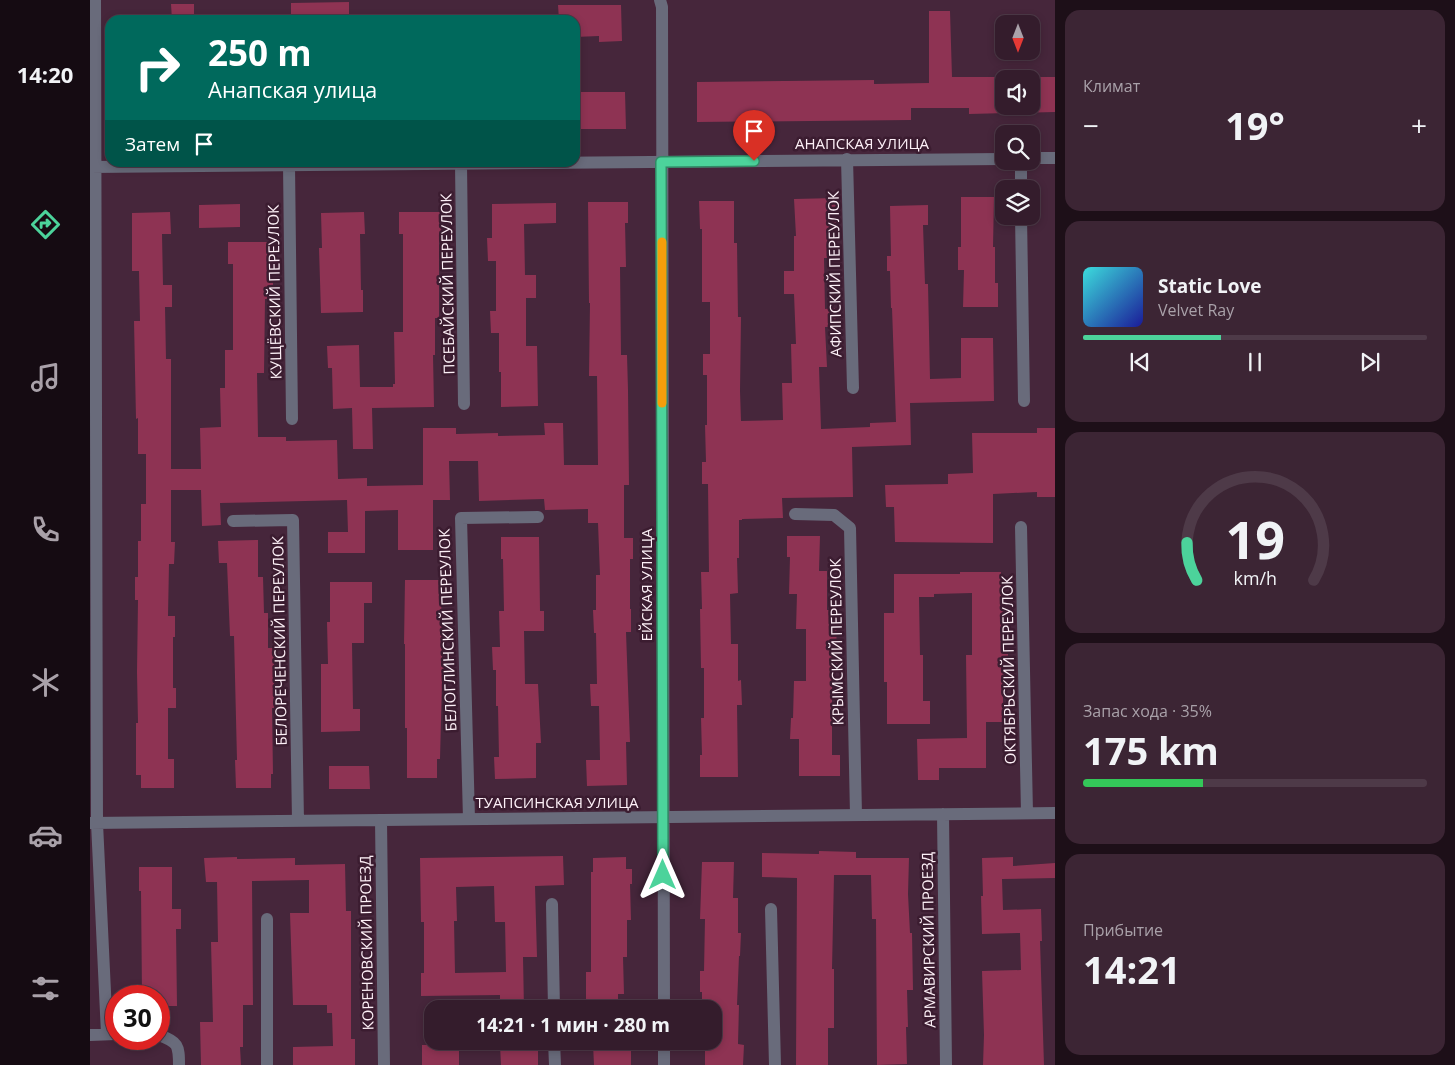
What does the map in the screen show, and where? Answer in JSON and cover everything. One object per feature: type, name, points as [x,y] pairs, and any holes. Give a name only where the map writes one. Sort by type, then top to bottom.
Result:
[{"type":"street","points":[[95,0],[93,167],[94,823],[108,985]]},
{"type":"street","name":"ЕЙСКАЯ УЛИЦА","points":[[660,0],[662,7],[664,1000]]},
{"type":"street","name":"АНАПСКАЯ УЛИЦА","points":[[580,163],[995,158]]},
{"type":"street","points":[[1040,158],[1055,158]]},
{"type":"street","name":"АФИПСКИЙ ПЕРЕУЛОК","points":[[847,159],[853,388]]},
{"type":"street","name":"КУЩЁВСКИЙ ПЕРЕУЛОК","points":[[289,167],[292,418]]},
{"type":"street","name":"ПСЕБАЙСКИЙ ПЕРЕУЛОК","points":[[461,167],[464,404]]},
{"type":"street","points":[[1021,225],[1024,401]]},
{"type":"street","name":"КРЫМСКИЙ ПЕРЕУЛОК","points":[[795,514],[834,515],[850,528],[856,815]]},
{"type":"street","name":"БЕЛОГЛИНСКИЙ ПЕРЕУЛОК","points":[[469,819],[461,518],[538,517]]},
{"type":"street","name":"БЕЛОРЕЧЕНСКИЙ ПЕРЕУЛОК","points":[[233,521],[293,520],[298,821]]},
{"type":"street","name":"ОКТЯБРЬСКИЙ ПЕРЕУЛОК","points":[[1021,526],[1027,813]]},
{"type":"street","name":"ТУАПСИНСКАЯ УЛИЦА","points":[[94,823],[1055,813]]},
{"type":"street","name":"АРМАВИРСКИЙ ПРОЕЗД","points":[[943,814],[946,1065]]},
{"type":"street","name":"КОРЕНОВСКИЙ ПРОЕЗД","points":[[381,820],[384,1065]]},
{"type":"street","points":[[552,904],[554,1000]]},
{"type":"street","points":[[771,909],[775,1065]]},
{"type":"street","points":[[267,919],[267,1065]]},
{"type":"street","points":[[90,1035],[105,1034]]},
{"type":"street","points":[[170,1039],[173,1040],[179,1049],[179,1065]]},
{"type":"street","points":[[554,1050],[554,1065]]},
{"type":"street","points":[[664,1050],[664,1065]]},
{"type":"building","points":[[349,2],[349,15],[291,15],[291,3]]},
{"type":"building","points":[[171,4],[194,4],[194,15],[172,15]]},
{"type":"building","points":[[558,5],[621,5],[622,41],[599,42],[599,36],[580,37],[580,15],[559,15]]},
{"type":"building","points":[[929,11],[950,11],[952,77],[995,77],[995,113],[969,114],[969,108],[911,108],[911,120],[697,122],[697,82],[874,80],[874,84],[929,83]]},
{"type":"building","points":[[1040,77],[1055,77],[1055,112],[1040,112]]},
{"type":"building","points":[[580,92],[625,92],[626,129],[580,129]]},
{"type":"building","points":[[961,197],[994,197],[993,247],[995,247],[995,283],[998,283],[998,307],[963,307],[964,270],[958,270],[958,247],[961,247]]},
{"type":"building","points":[[836,198],[837,258],[824,258],[825,309],[835,308],[836,327],[825,327],[827,367],[819,367],[821,429],[870,427],[870,423],[896,422],[890,271],[887,271],[887,256],[891,256],[890,206],[928,205],[928,225],[923,225],[925,284],[928,284],[930,379],[961,378],[961,338],[993,338],[994,401],[910,403],[911,445],[852,447],[853,497],[782,498],[783,518],[739,520],[738,593],[730,594],[731,644],[738,644],[738,681],[741,680],[742,705],[737,705],[738,777],[700,777],[700,755],[702,755],[701,718],[704,718],[704,668],[701,668],[701,572],[709,572],[708,484],[702,484],[702,462],[706,462],[705,425],[707,425],[707,375],[703,375],[703,354],[710,354],[710,302],[702,302],[702,229],[700,229],[699,201],[734,201],[734,243],[737,243],[738,317],[741,317],[741,421],[783,420],[782,383],[792,383],[791,344],[796,344],[794,294],[784,294],[784,271],[794,271],[794,236],[796,236],[794,199]]},
{"type":"building","points":[[588,202],[628,202],[628,223],[625,223],[626,267],[620,267],[621,355],[627,355],[628,390],[629,485],[624,485],[624,538],[633,538],[633,559],[630,559],[631,632],[626,632],[630,742],[626,742],[627,785],[587,786],[586,760],[600,760],[599,706],[591,706],[590,684],[597,684],[596,633],[594,633],[593,610],[596,610],[596,575],[600,575],[598,523],[588,523],[588,509],[545,510],[544,499],[479,501],[478,461],[449,461],[450,500],[433,500],[433,550],[398,550],[398,510],[365,511],[365,553],[328,553],[328,532],[348,532],[347,500],[220,503],[221,525],[202,526],[201,490],[171,490],[171,542],[175,542],[174,564],[169,564],[168,616],[175,616],[173,688],[176,688],[176,708],[168,708],[168,759],[174,759],[174,788],[141,788],[141,775],[136,775],[138,600],[135,600],[135,577],[138,577],[138,541],[141,541],[141,504],[146,504],[146,454],[138,454],[134,321],[140,321],[139,271],[132,271],[132,213],[170,212],[171,234],[162,234],[163,285],[172,285],[172,307],[165,307],[166,359],[171,359],[171,469],[201,469],[200,428],[221,427],[220,388],[225,388],[225,350],[233,350],[233,264],[228,264],[228,242],[268,242],[269,278],[273,278],[273,299],[265,299],[264,373],[257,373],[258,437],[286,437],[286,441],[337,440],[338,479],[367,478],[367,486],[423,485],[423,428],[456,428],[456,434],[498,433],[498,436],[545,435],[544,423],[563,423],[564,465],[598,465],[597,376],[589,376]]},
{"type":"building","points":[[556,203],[556,223],[524,224],[525,275],[536,275],[536,298],[526,298],[526,346],[537,346],[538,406],[501,407],[499,333],[491,333],[490,311],[496,311],[496,261],[488,261],[487,238],[492,238],[492,204]]},
{"type":"building","points":[[240,204],[240,227],[199,228],[199,205]]},
{"type":"building","points":[[364,212],[365,234],[360,234],[363,312],[321,313],[319,248],[322,248],[321,213]]},
{"type":"building","points":[[399,212],[440,212],[439,318],[435,318],[435,355],[433,355],[434,407],[372,408],[373,449],[353,449],[352,408],[333,409],[332,368],[328,368],[327,346],[359,345],[360,387],[393,387],[393,384],[395,384],[394,332],[403,332],[403,234],[399,234]]},
{"type":"building","points":[[1037,428],[1055,428],[1055,497],[1037,497],[1037,492],[993,494],[993,543],[895,542],[894,507],[886,507],[885,485],[948,484],[948,474],[973,473],[972,433],[1037,433]]},
{"type":"building","points":[[787,536],[820,536],[819,571],[827,571],[827,610],[836,610],[837,666],[832,666],[832,755],[840,755],[840,776],[799,776],[799,739],[790,739],[791,718],[793,718],[794,681],[806,681],[806,629],[796,629],[797,594],[789,594],[790,557],[787,557]]},
{"type":"building","points":[[501,537],[539,537],[540,611],[544,611],[544,631],[524,631],[525,684],[538,684],[541,743],[536,743],[536,778],[495,779],[494,757],[499,757],[498,706],[496,706],[496,670],[493,670],[492,647],[500,647],[499,611],[504,611]]},
{"type":"building","points":[[258,540],[258,577],[263,577],[264,613],[268,613],[268,648],[274,648],[274,708],[272,708],[273,774],[271,774],[271,788],[236,788],[234,636],[230,636],[227,563],[219,563],[218,541]]},
{"type":"building","points":[[960,572],[1001,572],[1001,611],[1005,611],[1005,654],[1008,654],[1008,678],[1003,678],[1003,722],[986,722],[986,768],[939,768],[939,780],[918,780],[917,739],[967,738],[966,655],[972,655],[972,593],[934,594],[934,597],[919,597],[920,655],[923,655],[923,701],[930,701],[930,724],[887,724],[887,682],[884,682],[884,613],[894,613],[894,574],[960,574]]},
{"type":"building","points":[[405,580],[441,580],[444,681],[442,681],[440,759],[437,759],[437,778],[407,778],[404,644]]},
{"type":"building","points":[[330,582],[372,582],[372,603],[364,603],[364,643],[352,643],[353,709],[360,709],[360,731],[321,732],[321,664],[328,664],[327,622],[330,622]]},
{"type":"building","points":[[329,766],[369,766],[370,789],[329,789]]},
{"type":"building","points":[[819,851],[856,852],[856,858],[909,858],[908,894],[910,933],[912,933],[913,990],[907,990],[907,1064],[877,1065],[876,919],[872,919],[871,875],[834,875],[832,969],[834,969],[834,1028],[828,1028],[828,1065],[796,1065],[797,878],[762,877],[762,853],[819,854]]},
{"type":"building","points":[[563,856],[564,885],[535,886],[537,957],[523,957],[524,1000],[500,1000],[500,995],[421,996],[421,973],[424,973],[424,922],[421,922],[420,858]],"holes":[[[494,886],[495,922],[505,922],[506,972],[455,973],[454,921],[457,921],[456,887]]]},
{"type":"building","points":[[237,857],[237,859],[295,858],[295,865],[345,864],[346,911],[351,911],[351,1039],[355,1039],[355,1065],[293,1065],[293,1047],[333,1046],[332,1013],[327,1013],[327,1005],[293,1005],[290,913],[309,913],[309,880],[252,881],[253,1005],[243,1005],[243,1047],[240,1047],[241,1065],[201,1065],[200,1022],[213,1022],[211,942],[218,942],[217,882],[206,882],[204,858]]},
{"type":"building","points":[[626,857],[626,869],[632,869],[632,884],[630,884],[631,920],[627,920],[627,957],[623,957],[624,994],[618,994],[618,1000],[586,1000],[586,972],[591,972],[591,872],[593,872],[593,858]]},
{"type":"building","points":[[1013,857],[1013,866],[1055,863],[1055,878],[1002,879],[1003,910],[1041,909],[1042,941],[1040,941],[1044,1065],[983,1065],[982,971],[1021,970],[1020,933],[982,934],[982,858]]},
{"type":"building","points":[[702,862],[734,862],[733,898],[738,898],[738,933],[741,933],[737,1005],[739,1005],[738,1044],[744,1045],[743,1065],[705,1065],[705,1050],[722,1050],[722,1000],[702,1000],[700,971],[704,971],[705,919],[700,919]]},
{"type":"building","points":[[139,867],[172,867],[172,909],[181,909],[181,929],[176,929],[177,1006],[170,1006],[170,985],[142,985],[141,891],[139,891]]},
{"type":"building","points":[[422,1045],[424,1045],[424,1050],[459,1050],[459,1065],[422,1065]]},
{"type":"building","points":[[500,1050],[538,1050],[538,1065],[501,1065]]},
{"type":"building","points":[[593,1050],[631,1050],[631,1065],[594,1065]]},
{"type":"slow traffic","points":[[662,242],[662,403]]},
{"type":"route","points":[[663,875],[661,162],[754,161]]}]
